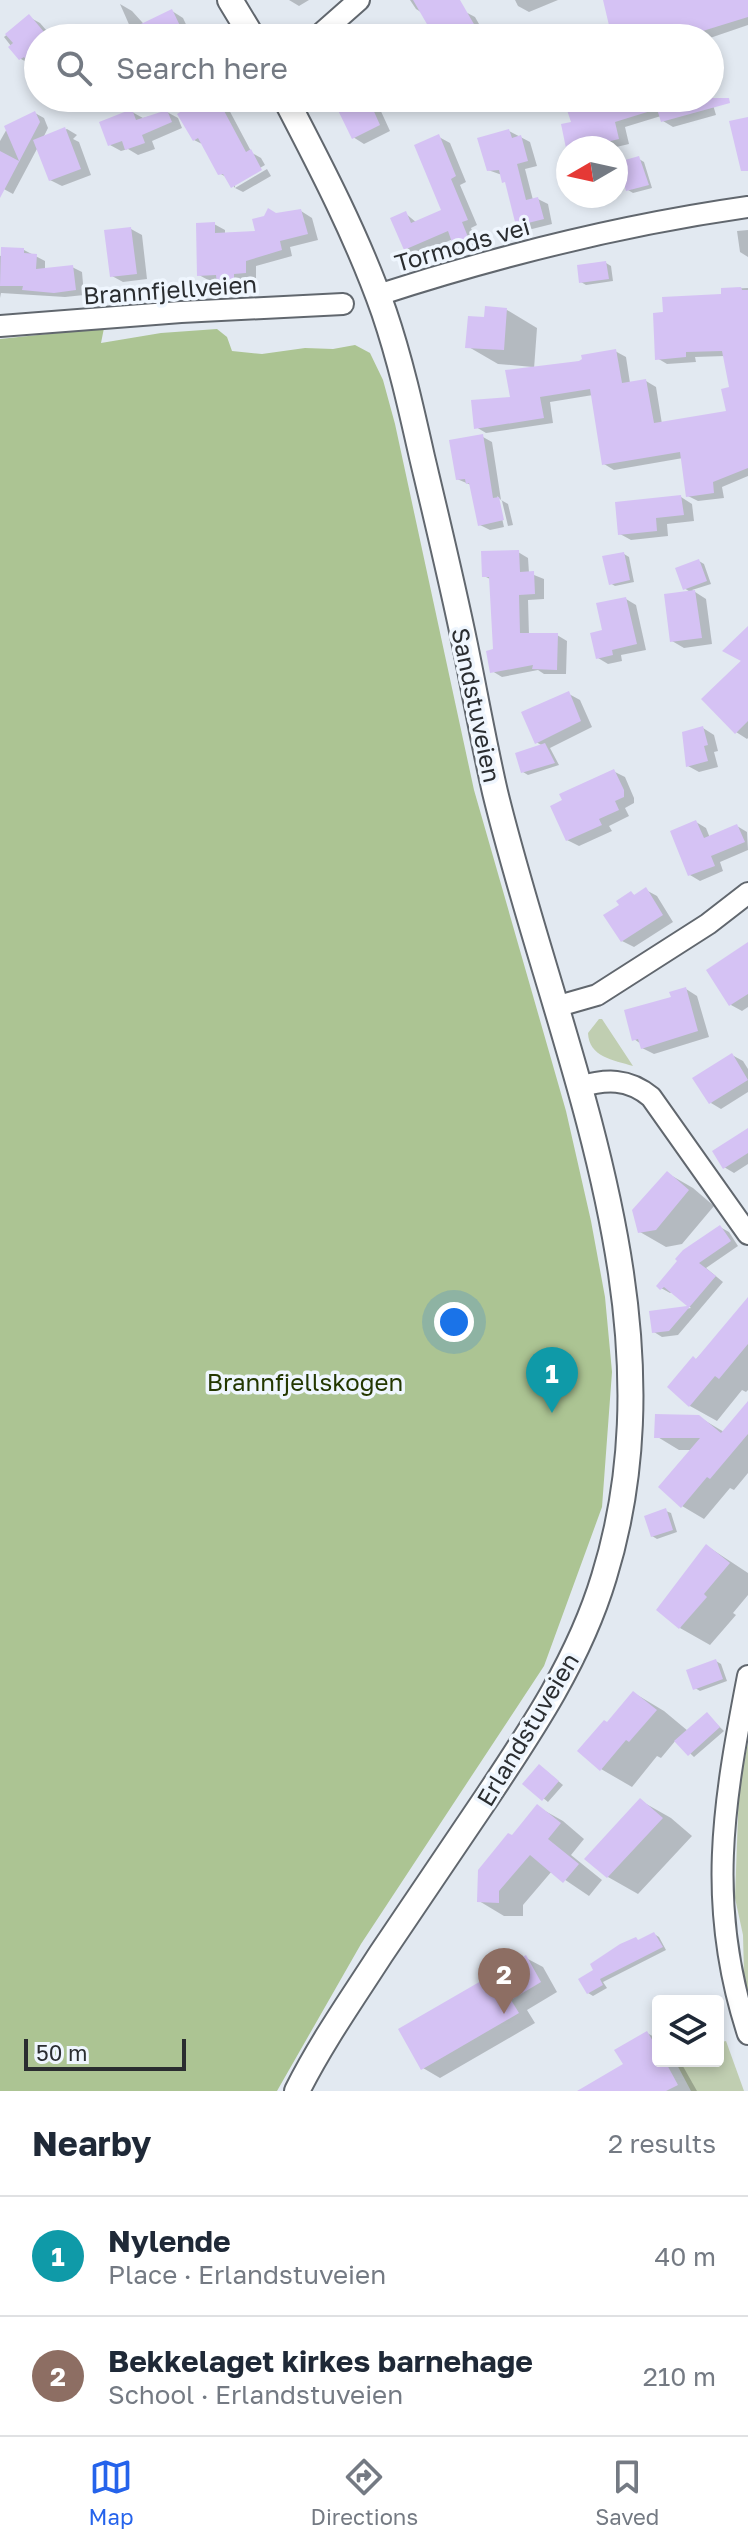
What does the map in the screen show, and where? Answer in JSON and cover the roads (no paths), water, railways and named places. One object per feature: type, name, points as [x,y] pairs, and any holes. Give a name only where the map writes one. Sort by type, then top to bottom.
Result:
[{"type":"street","points":[[230,0],[245,24]]},
{"type":"street","points":[[332,24],[359,0]]},
{"type":"street","name":"Sandstuveien","points":[[292,112],[331,186],[378,295],[406,386],[499,806],[579,1087]]},
{"type":"street","name":"Tormods vei","points":[[378,295],[574,239],[748,207]]},
{"type":"street","name":"Brannfjellveien","points":[[0,326],[343,304]]},
{"type":"street","points":[[555,1007],[597,995],[708,924],[748,893]]},
{"type":"street","points":[[579,1087],[614,1081],[636,1086],[651,1097],[748,1234]]},
{"type":"street","name":"Erlandstuveien","points":[[297,2091],[329,2034],[544,1709],[587,1626],[607,1566],[621,1511],[629,1449],[629,1338],[612,1224],[579,1087]]},
{"type":"street","points":[[748,1676],[724,1807],[722,1868],[727,1955],[748,2034]]},
{"type":"place","name":"Nylende","points":[[552,1413]]},
{"type":"place","name":"Bekkelaget kirkes barnehage","points":[[504,2014]]},
{"type":"park label","name":"Brannfjellskogen","points":[[305,1381]]}]
